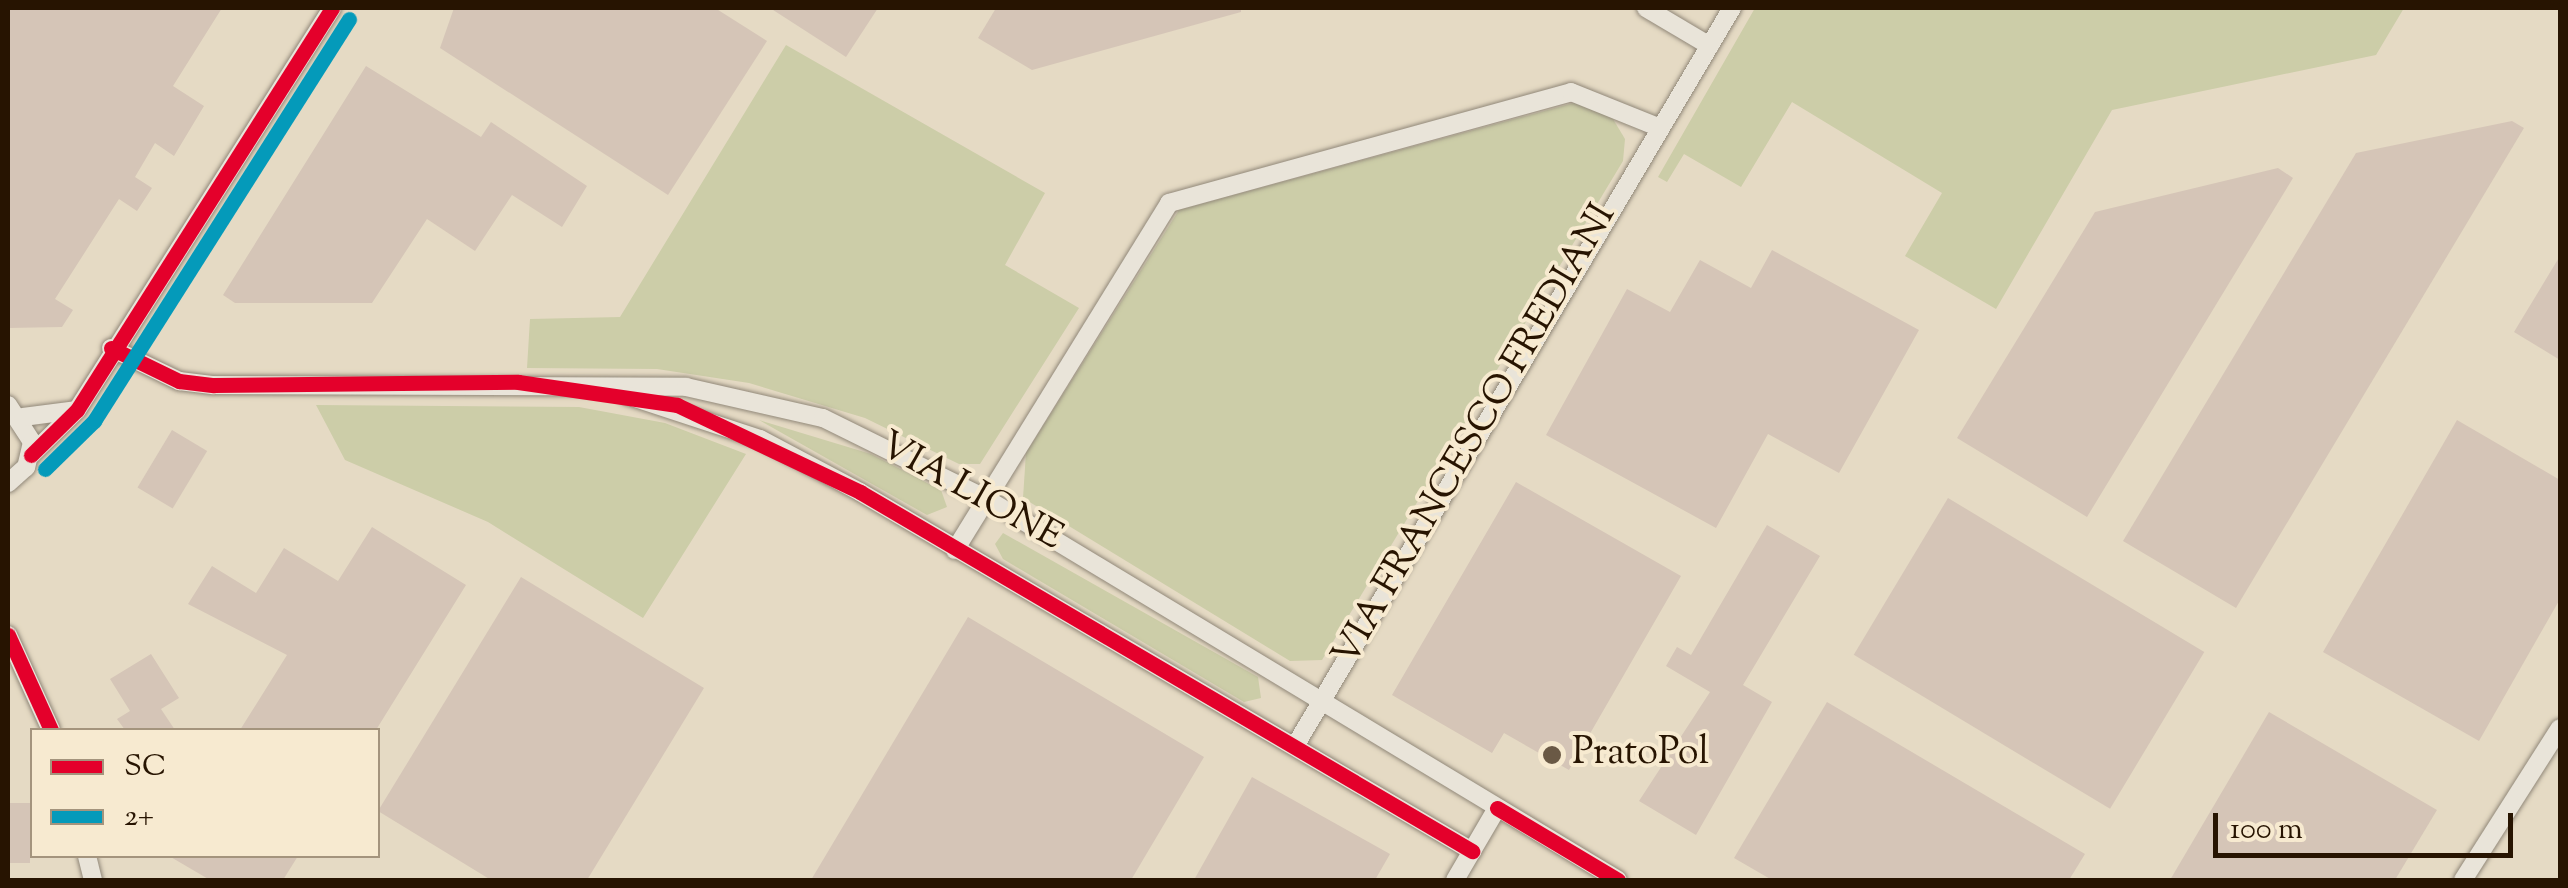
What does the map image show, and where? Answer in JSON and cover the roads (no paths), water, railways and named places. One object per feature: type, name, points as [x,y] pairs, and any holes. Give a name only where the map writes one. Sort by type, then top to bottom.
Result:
[{"type":"street","points":[[8,483],[76,410],[111,348],[332,8]]},
{"type":"street","points":[[1646,8],[1710,46]]},
{"type":"street","name":"VIA FRANCESCO FREDIANI","points":[[1295,746],[1658,127],[1732,8]]},
{"type":"street","points":[[954,550],[1169,203],[1571,92],[1658,127]]},
{"type":"street","name":"VIA LIONE","points":[[111,348],[179,380],[214,384],[686,387],[778,406],[870,436],[985,498],[1319,705],[1618,880]]},
{"type":"street","name":"VIA LIONE","points":[[583,386],[676,404],[760,439],[1472,851]]},
{"type":"street","points":[[31,455],[15,411],[76,410]]},
{"type":"street","points":[[8,635],[49,728]]},
{"type":"street","points":[[2464,880],[2560,728]]},
{"type":"street","points":[[1455,880],[1497,808]]},
{"type":"place","name":"PratoPol","points":[[1552,755]]}]
